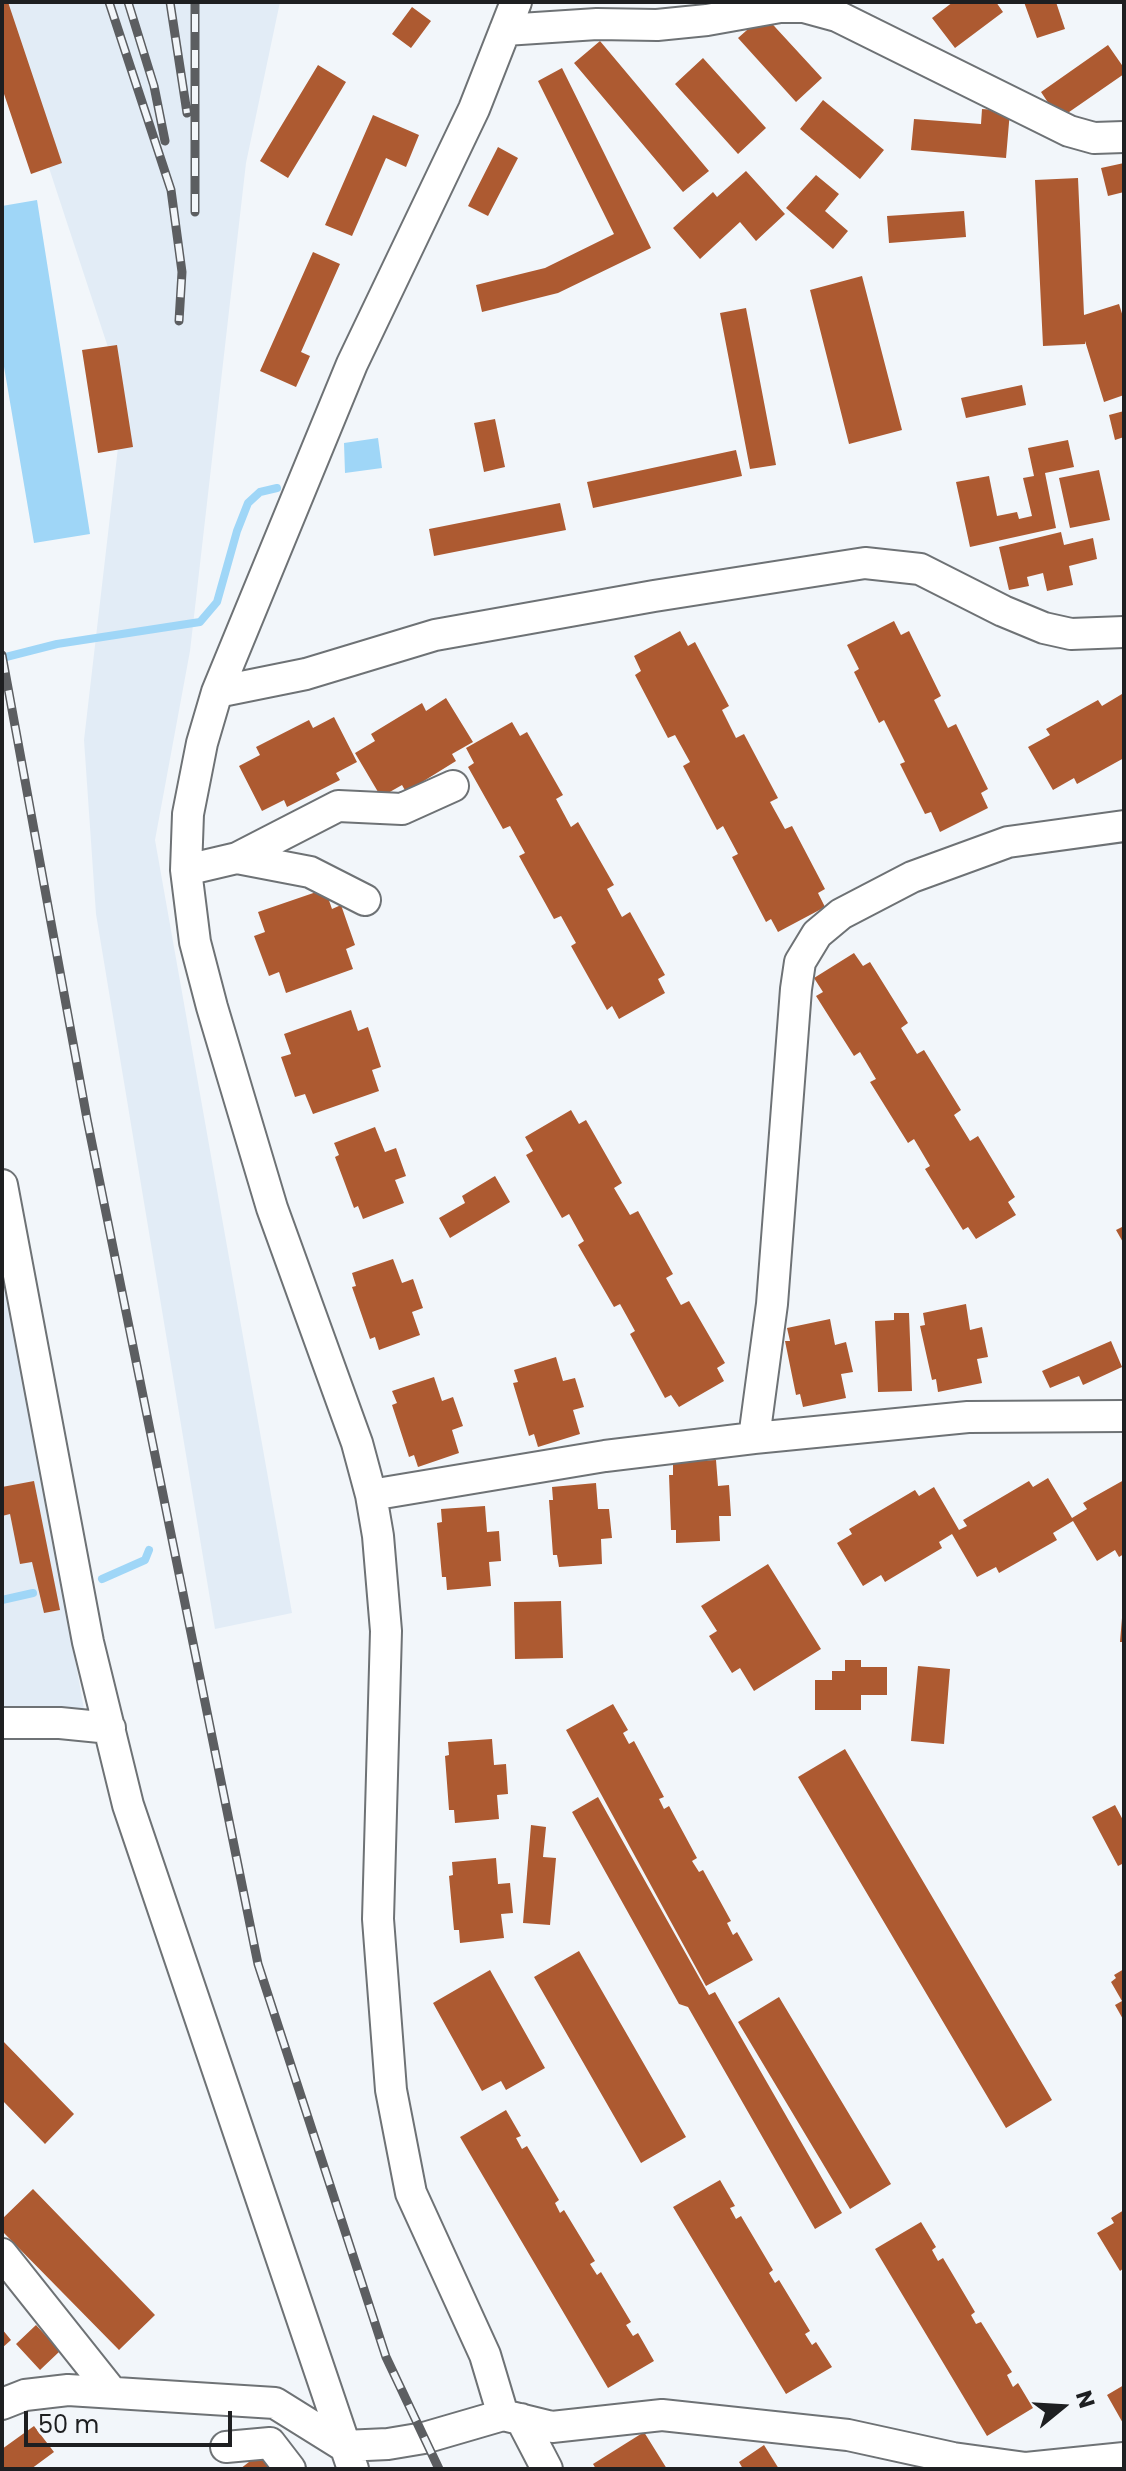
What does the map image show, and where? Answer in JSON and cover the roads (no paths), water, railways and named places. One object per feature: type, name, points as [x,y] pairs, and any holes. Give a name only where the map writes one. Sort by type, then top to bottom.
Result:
[{"type":"street","points":[[516,2],[474,109],[352,364],[217,692],[202,743],[188,814],[186,870],[195,942],[216,1021],[272,1208],[357,1443],[378,1536],[386,1631],[378,1919],[391,2090],[411,2193],[512,2417],[547,2469]]},
{"type":"street","points":[[505,30],[597,24],[657,25],[780,7],[804,7],[837,16],[1069,131],[1094,138],[1124,137]]},
{"type":"street","points":[[217,692],[306,674],[435,635],[865,563],[920,569],[1044,628],[1071,634],[1124,632]]},
{"type":"street","points":[[186,870],[237,858],[338,806],[402,809],[453,786]]},
{"type":"street","points":[[754,1438],[772,1304],[800,962],[817,934],[841,914],[912,877],[995,847],[1039,837],[1124,826]]},
{"type":"street","points":[[237,858],[310,872],[365,900]]},
{"type":"street","points":[[2,1185],[88,1642],[128,1805],[344,2460]]},
{"type":"street","points":[[371,1495],[605,1456],[754,1438],[968,1417],[1124,1416]]},
{"type":"street","points":[[2,1723],[60,1723],[110,1728]]},
{"type":"street","points":[[2,2254],[111,2391]]},
{"type":"street","points":[[2,2404],[25,2395],[68,2390],[275,2403],[344,2460]]},
{"type":"street","points":[[344,2460],[388,2444],[512,2417],[552,2427],[662,2415],[848,2435],[953,2458],[1026,2468],[1124,2458]]},
{"type":"street","points":[[226,2447],[270,2443],[290,2469]]},
{"type":"water","points":[[37,200],[90,534],[34,543],[2,355],[2,206]]},
{"type":"water","points":[[378,438],[382,468],[345,473],[344,443]]},
{"type":"waterway","points":[[2,658],[57,644],[200,622],[217,602],[248,503],[260,492],[277,488]]},
{"type":"waterway","points":[[102,1579],[145,1560],[149,1550]]},
{"type":"waterway","points":[[2,1600],[33,1593]]},
{"type":"railway","points":[[109,2],[171,190],[182,272],[179,321]]},
{"type":"railway","points":[[128,2],[154,86],[165,141]]},
{"type":"railway","points":[[170,2],[187,113]]},
{"type":"railway","points":[[195,2],[195,212]]},
{"type":"railway","points":[[2,655],[87,1119],[258,1964],[386,2357],[439,2469]]}]
